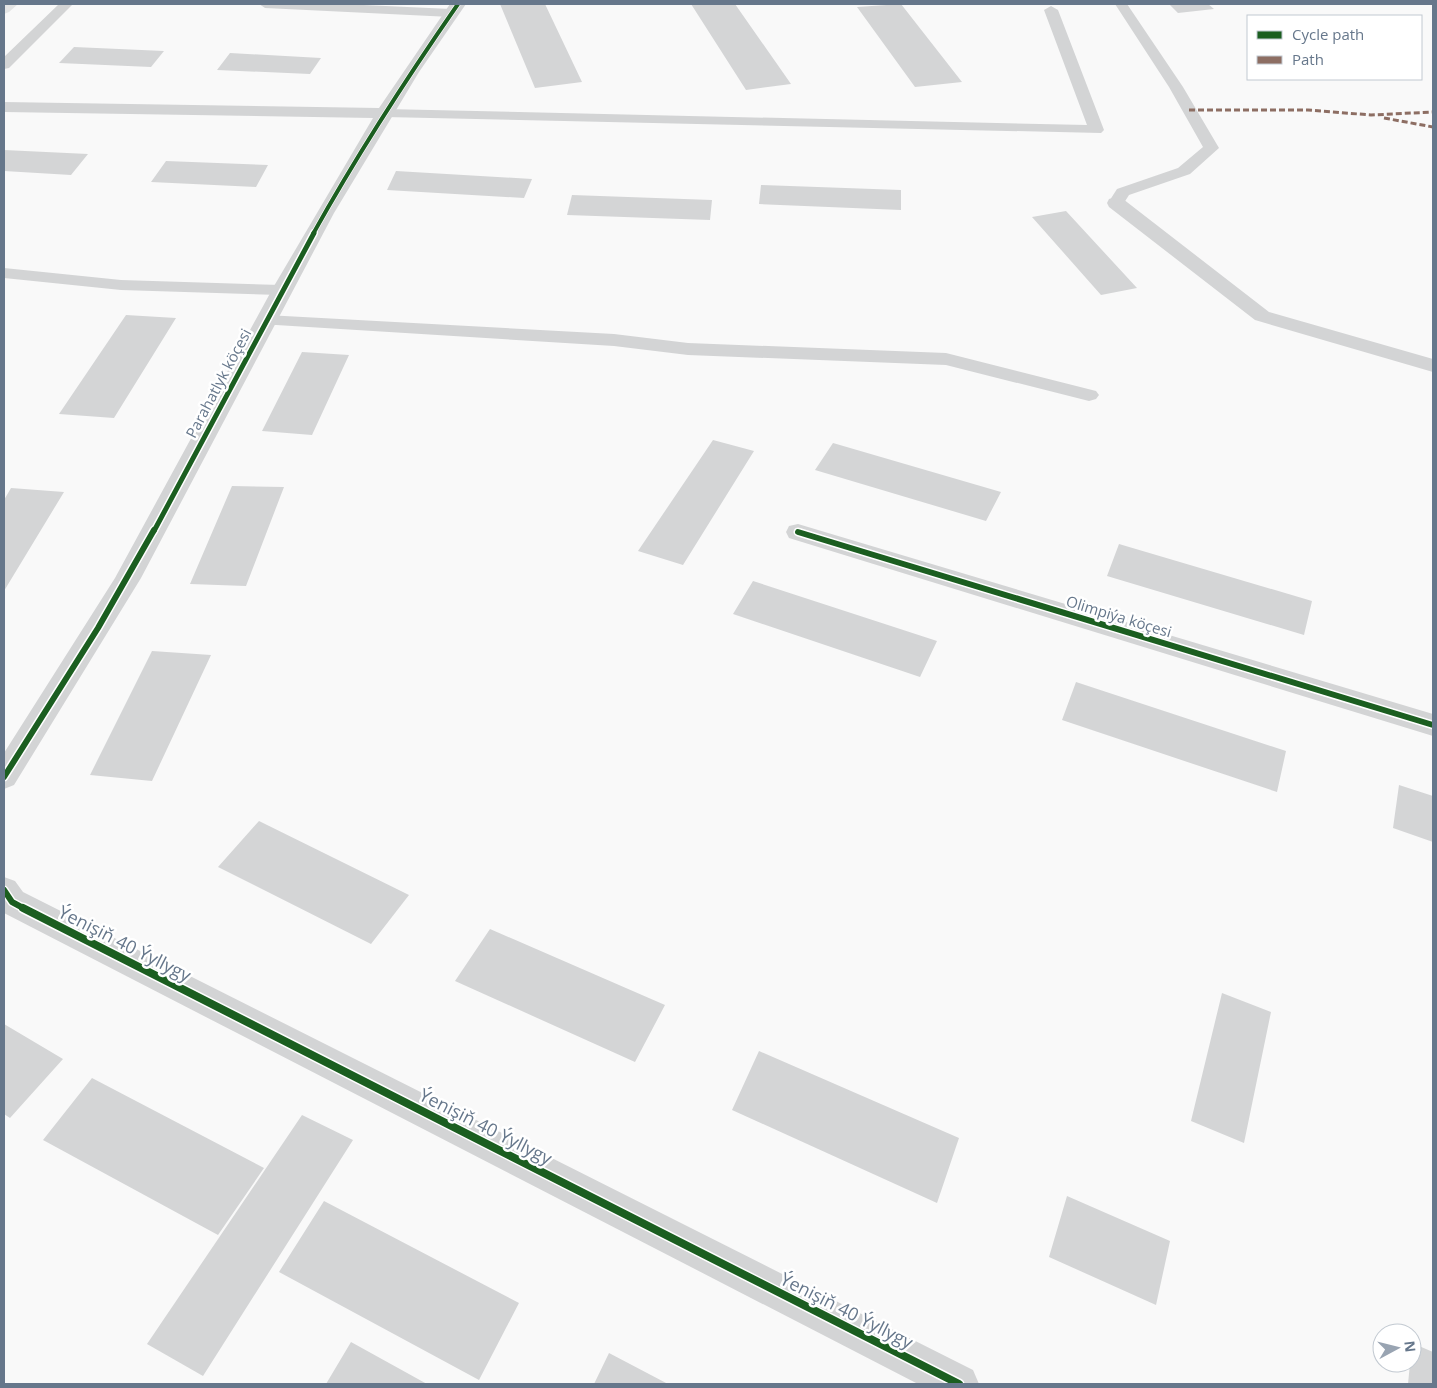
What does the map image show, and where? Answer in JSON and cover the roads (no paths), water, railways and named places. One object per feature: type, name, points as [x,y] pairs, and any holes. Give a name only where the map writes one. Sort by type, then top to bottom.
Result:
[{"type":"street","points":[[4,9],[10,4]]},
{"type":"street","name":"Parahatlyk köçesi","points":[[4,777],[127,580],[281,290],[385,112],[455,8]]},
{"type":"street","points":[[4,107],[385,112]]},
{"type":"street","points":[[1116,203],[1262,316],[1433,366]]},
{"type":"street","name":"Olimpiýa köçesi","points":[[798,532],[1433,725]]},
{"type":"street","name":"Ýenişiň 40 Ýyllygy","points":[[4,890],[12,902],[959,1384]]},
{"type":"lane","points":[[4,65],[66,4]]},
{"type":"lane","points":[[265,4],[455,8]]},
{"type":"lane","points":[[1116,203],[1123,192],[1184,171],[1211,148],[1176,87],[1121,4]]},
{"type":"lane","points":[[385,112],[1096,130],[1051,10]]},
{"type":"lane","points":[[4,273],[121,285],[281,290]]},
{"type":"lane","points":[[266,320],[614,340],[688,348],[946,359],[1089,395]]}]
